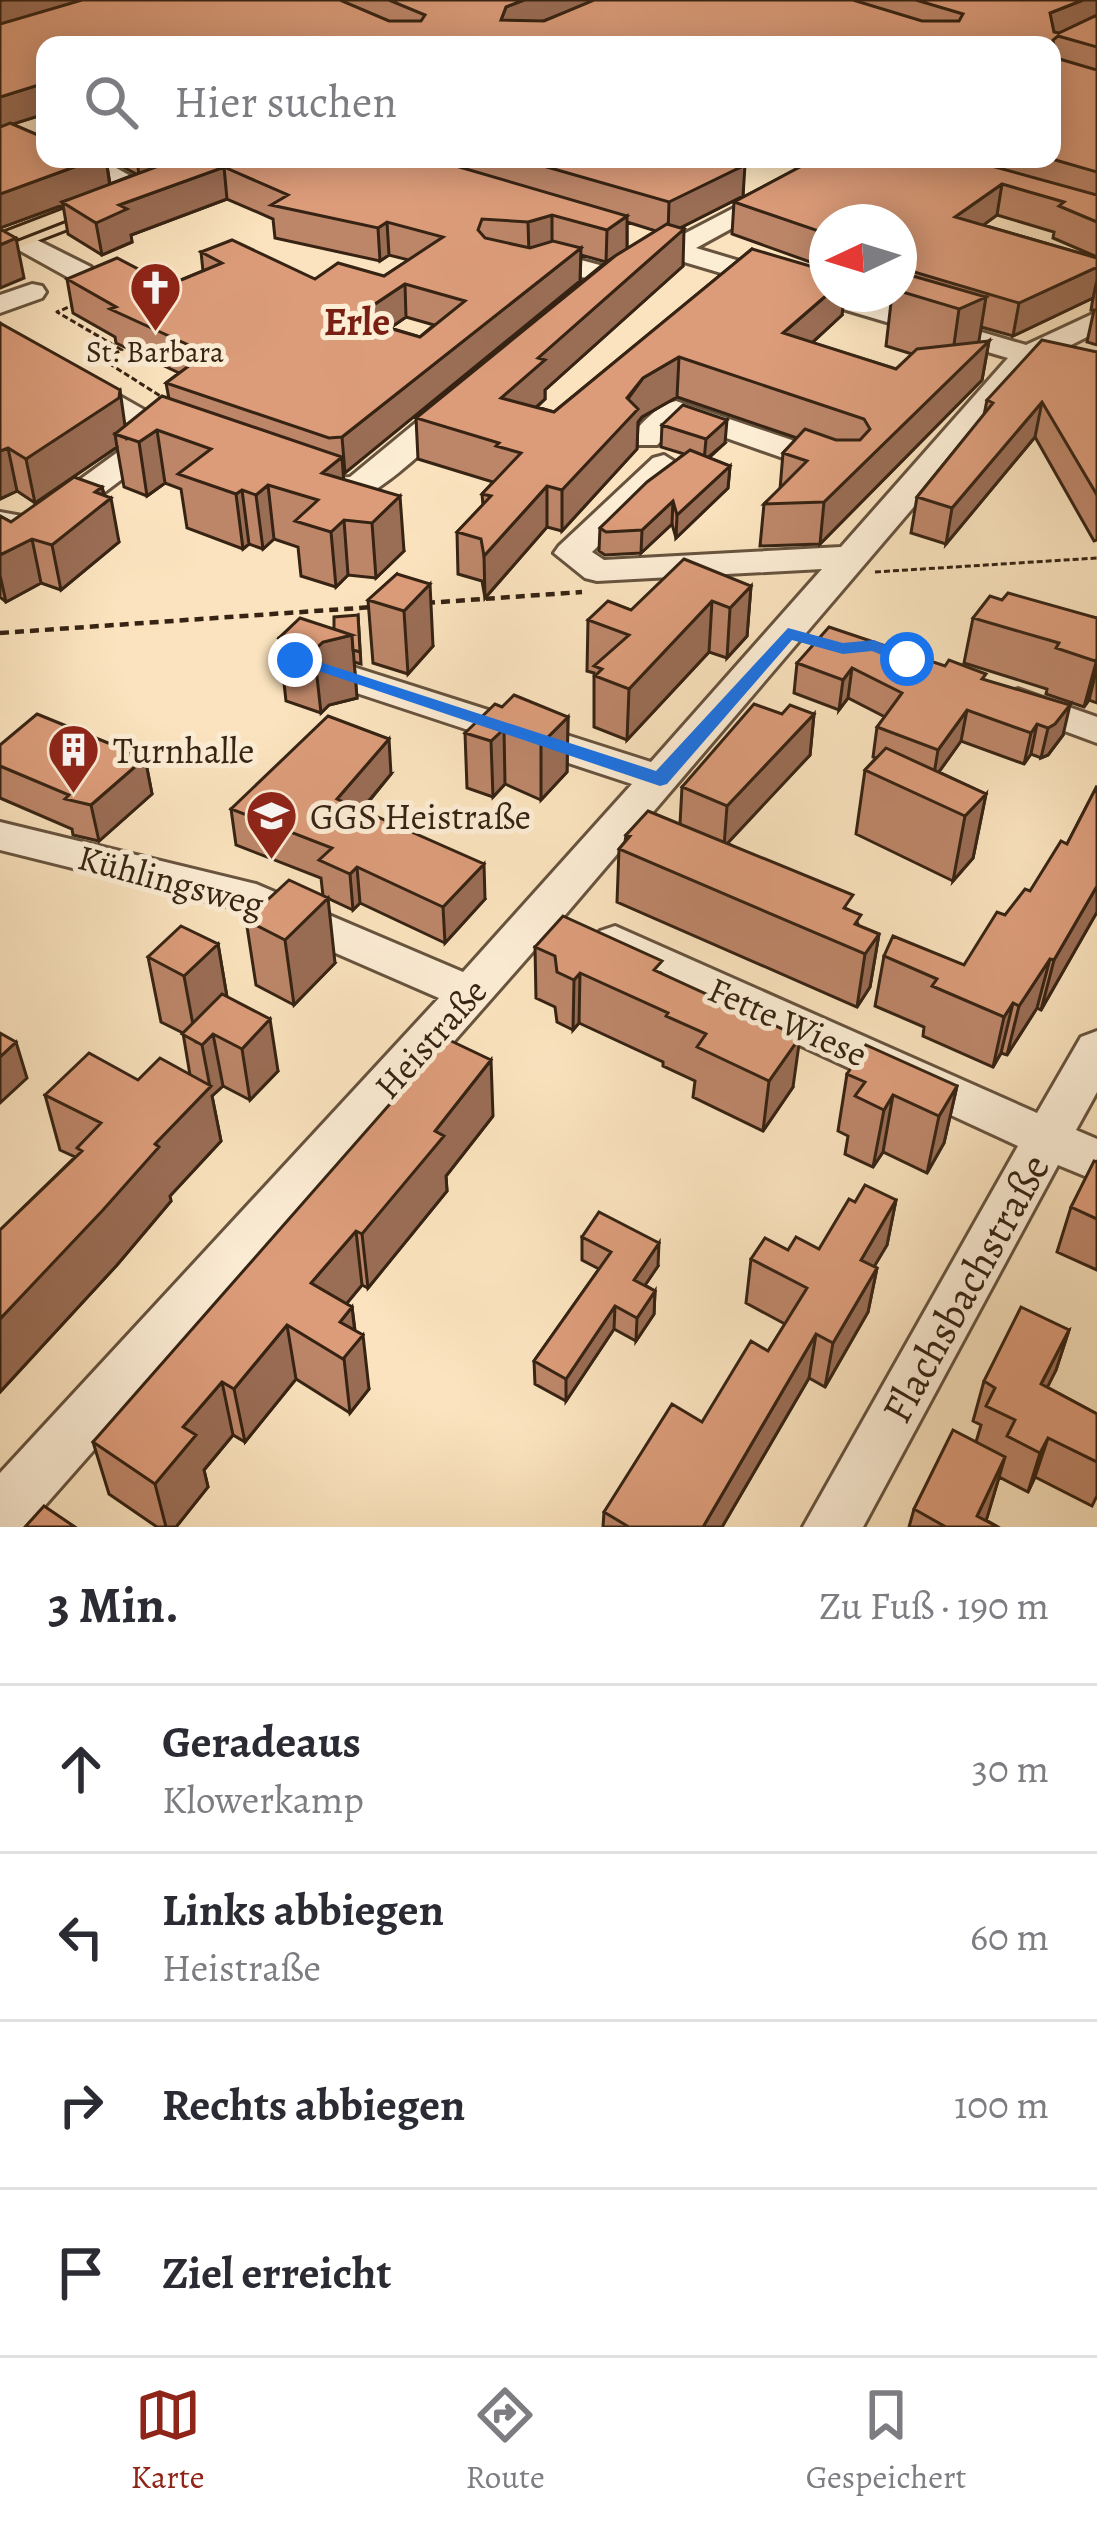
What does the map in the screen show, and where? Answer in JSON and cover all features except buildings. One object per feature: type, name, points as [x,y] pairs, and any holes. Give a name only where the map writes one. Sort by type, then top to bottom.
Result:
[{"type":"main road","points":[[8,242],[199,168]]},
{"type":"street","points":[[99,168],[142,190]]},
{"type":"street","points":[[583,299],[647,252],[689,242],[830,168]]},
{"type":"street","points":[[624,235],[1097,374]]},
{"type":"street","points":[[8,242],[81,273]]},
{"type":"street","points":[[497,260],[531,268],[551,260],[612,277]]},
{"type":"street","points":[[0,305],[32,292]]},
{"type":"street","points":[[1026,356],[1097,320]]},
{"type":"street","points":[[0,338],[166,416],[206,446]]},
{"type":"street","name":"Heistraße","points":[[0,1514],[545,910],[847,565],[895,486],[1026,356]]},
{"type":"street","points":[[288,474],[329,488],[359,486],[477,387]]},
{"type":"street","points":[[844,469],[676,410],[655,452],[571,553],[598,572],[847,565]]},
{"type":"street","points":[[0,522],[26,527],[53,515],[166,416]]},
{"type":"street","points":[[295,660],[660,779]]},
{"type":"street","points":[[992,691],[1097,731]]},
{"type":"street","name":"Kühlingsweg","points":[[0,836],[242,895],[470,993]]},
{"type":"street","name":"Fette Wiese","points":[[545,910],[1097,1160]]},
{"type":"street","name":"Flachsbachstraße","points":[[832,1527],[1097,1049]]},
{"type":"path","points":[[81,302],[57,312],[122,350],[102,359],[166,416]]},
{"type":"path","points":[[847,565],[1097,558]]},
{"type":"path","points":[[413,604],[603,591]]},
{"type":"path","points":[[0,633],[389,606]]},
{"type":"tram line","points":[[0,247],[95,210]]},
{"type":"place","name":"St. Barbara","points":[[155,333]]},
{"type":"place","name":"Turnhalle","points":[[74,796]]},
{"type":"place","name":"GGS Heistraße","points":[[271,862]]},
{"type":"district","name":"Erle","points":[[357,321]]},
{"type":"route","points":[[295,660],[660,779],[788,633],[843,649],[874,646],[907,659]]}]
